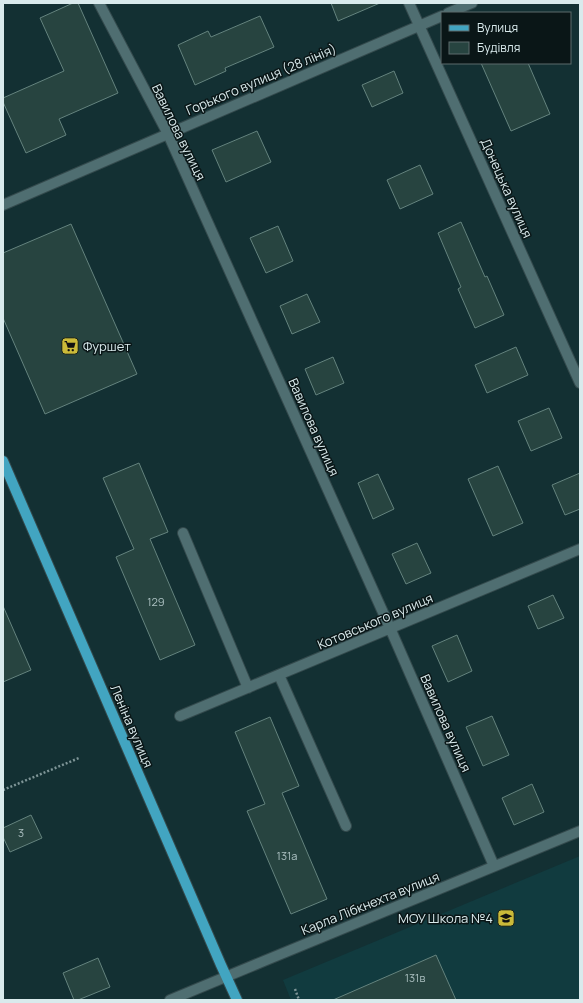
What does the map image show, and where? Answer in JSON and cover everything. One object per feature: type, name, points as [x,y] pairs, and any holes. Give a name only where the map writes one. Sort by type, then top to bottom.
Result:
[{"type":"main road","name":"Леніна вулиця","points":[[3,461],[226,976],[238,1000]]},
{"type":"street","name":"Вавилова вулиця","points":[[99,3],[168,134],[390,628],[494,866]]},
{"type":"street","name":"Донецька вулиця","points":[[410,3],[580,383]]},
{"type":"street","points":[[450,12],[472,3]]},
{"type":"street","name":"Горького вулиця (28 лiнiя)","points":[[3,205],[441,16]]},
{"type":"street","points":[[183,533],[248,688]]},
{"type":"street","name":"Котовського вулиця","points":[[180,716],[580,549]]},
{"type":"street","points":[[279,674],[346,826]]},
{"type":"street","name":"Карла Лібкнехта вулиця","points":[[170,1000],[580,831]]},
{"type":"path","points":[[3,790],[79,758]]},
{"type":"path","points":[[295,989],[299,1000]]},
{"type":"shaded area","name":"МОУ Школа №4","points":[[580,856],[580,1000],[291,1000],[283,980]]},
{"type":"building","points":[[73,3],[78,3],[118,93],[59,119],[66,135],[26,153],[3,102],[3,98],[64,71],[40,18]]},
{"type":"building","points":[[331,3],[380,3],[338,21]]},
{"type":"building","points":[[260,16],[274,47],[225,68],[226,71],[195,85],[178,45],[208,31],[211,37]]},
{"type":"building","points":[[481,64],[528,64],[550,114],[511,131]]},
{"type":"building","points":[[394,71],[403,93],[372,107],[362,85]]},
{"type":"building","points":[[257,131],[271,162],[226,182],[212,150]]},
{"type":"building","points":[[420,165],[433,194],[400,209],[387,180]]},
{"type":"building","points":[[461,222],[485,277],[487,276],[504,315],[475,328],[458,289],[461,287],[438,233]]},
{"type":"building","name":"Фуршет","points":[[71,224],[137,374],[45,414],[3,318],[3,253]]},
{"type":"building","points":[[278,226],[293,261],[266,273],[250,238]]},
{"type":"building","points":[[307,294],[320,322],[292,334],[280,306]]},
{"type":"building","points":[[516,347],[528,375],[487,393],[475,365]]},
{"type":"building","points":[[333,357],[344,383],[316,395],[305,369]]},
{"type":"building","points":[[549,408],[562,438],[531,451],[518,421]]},
{"type":"building","points":[[139,463],[168,532],[150,539],[195,645],[160,660],[116,557],[134,549],[103,478]]},
{"type":"building","points":[[498,466],[523,523],[493,536],[468,479]]},
{"type":"building","points":[[580,473],[580,509],[565,515],[552,485]]},
{"type":"building","points":[[378,474],[394,509],[373,519],[358,483]]},
{"type":"building","points":[[417,543],[431,573],[406,584],[392,554]]},
{"type":"building","points":[[553,595],[564,618],[538,629],[528,606]]},
{"type":"building","points":[[3,606],[31,670],[3,682]]},
{"type":"building","points":[[457,635],[472,671],[448,682],[432,646]]},
{"type":"building","points":[[492,716],[509,755],[483,766],[466,727]]},
{"type":"building","points":[[270,717],[299,786],[282,793],[327,899],[291,914],[247,811],[265,804],[235,732]]},
{"type":"building","points":[[532,784],[544,812],[514,825],[502,798]]},
{"type":"building","points":[[31,815],[42,838],[10,852],[3,837],[3,828]]},
{"type":"building","points":[[436,955],[456,1000],[333,1000]]},
{"type":"building","points":[[98,958],[110,987],[78,1000],[74,1000],[63,973]]},
{"type":"place","name":"Фуршет","points":[[70,346]]},
{"type":"place","name":"МОУ Школа №4","points":[[506,918]]}]
